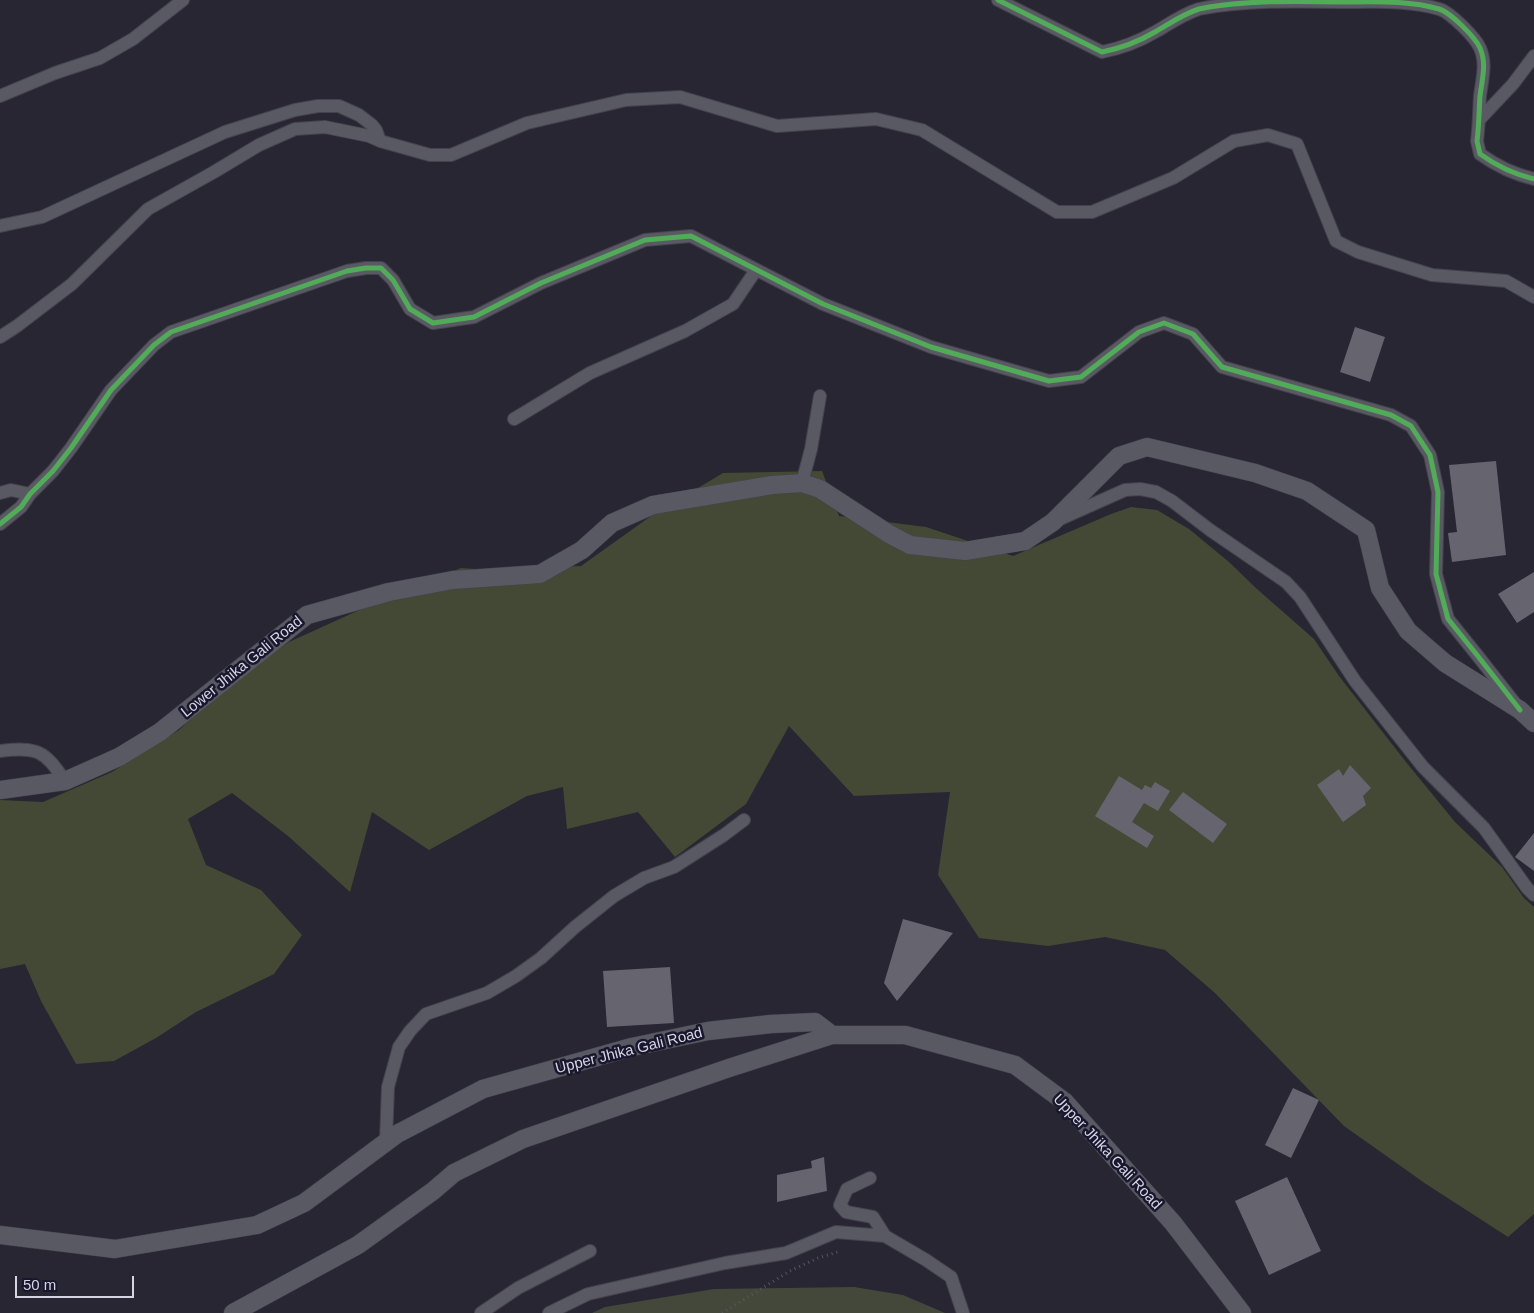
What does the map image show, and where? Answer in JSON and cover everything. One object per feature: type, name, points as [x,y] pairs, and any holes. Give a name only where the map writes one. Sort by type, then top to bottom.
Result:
[{"type":"main road","name":"Lower Jhika Gali Road","points":[[0,790],[65,781],[119,757],[160,732],[307,615],[389,592],[453,580],[540,574],[582,550],[612,522],[653,504],[772,484],[802,483],[820,489],[889,534],[910,545],[965,551],[1026,541],[1053,522],[1119,456],[1147,447],[1255,473],[1307,491],[1366,530],[1380,588],[1408,631],[1445,663],[1520,710],[1534,723]]},
{"type":"main road","name":"Upper Jhika Gali Road","points":[[0,1235],[115,1249],[257,1225],[304,1203],[396,1134],[483,1089],[632,1047],[708,1031],[771,1024],[815,1022],[832,1035],[905,1034],[1015,1065],[1065,1102],[1173,1223],[1242,1313]]},
{"type":"main road","points":[[233,1313],[358,1245],[433,1192],[454,1172],[523,1139],[720,1071],[832,1035]]},
{"type":"street","points":[[0,96],[55,73],[100,58],[133,39],[183,0]]},
{"type":"street","points":[[998,0],[1102,52],[1134,43],[1174,20],[1198,9],[1226,2],[1251,0],[1402,2],[1442,9],[1466,29],[1480,47],[1484,62],[1477,141],[1480,154],[1514,174],[1534,179]]},
{"type":"street","points":[[1480,119],[1513,84],[1534,56]]},
{"type":"street","points":[[0,337],[72,284],[148,209],[259,145],[294,129],[325,127],[369,136],[380,141],[430,155],[451,155],[527,124],[626,100],[680,97],[777,126],[876,119],[922,130],[1057,212],[1092,212],[1173,178],[1234,141],[1268,135],[1297,144],[1336,241],[1358,252],[1432,275],[1506,281],[1534,297]]},
{"type":"street","points":[[0,226],[42,217],[225,132],[295,110],[318,106],[339,106],[359,115],[372,125],[380,141]]},
{"type":"street","points":[[0,524],[21,507],[30,494],[52,471],[111,390],[154,345],[171,332],[347,270],[366,268],[381,268],[393,280],[410,309],[433,323],[474,316],[541,283],[645,240],[692,236],[823,304],[931,347],[1049,381],[1081,377],[1138,332],[1164,323],[1193,334],[1222,367],[1391,415],[1410,426],[1430,455],[1438,492],[1436,574],[1448,619],[1520,710]]},
{"type":"street","points":[[514,419],[590,373],[685,331],[733,304],[756,270]]},
{"type":"street","points":[[802,483],[811,449],[820,396]]},
{"type":"street","points":[[1053,522],[1125,490],[1140,489],[1156,492],[1172,501],[1286,582],[1300,597],[1355,681],[1422,767],[1484,828],[1534,895]]},
{"type":"street","points":[[0,493],[11,490],[30,494]]},
{"type":"street","points":[[0,751],[21,749],[42,753],[53,764],[65,781]]},
{"type":"street","points":[[386,1142],[388,1087],[399,1047],[410,1031],[426,1014],[487,992],[516,976],[541,958],[575,927],[614,896],[644,878],[674,867],[744,820]]},
{"type":"street","points":[[870,1178],[847,1189],[840,1205],[846,1212],[873,1217],[886,1236],[951,1277],[963,1313]]},
{"type":"street","points":[[549,1313],[588,1294],[725,1263],[786,1253],[836,1232],[886,1236]]},
{"type":"street","points":[[481,1313],[518,1288],[590,1251]]},
{"type":"path","points":[[722,1313],[790,1271],[818,1258],[840,1252]]},
{"type":"green space","points":[[822,471],[839,516],[926,527],[1013,556],[1131,507],[1157,510],[1189,529],[1229,562],[1314,639],[1339,676],[1455,822],[1502,867],[1524,898],[1534,907],[1534,1214],[1508,1237],[1426,1184],[1344,1126],[1215,993],[1165,950],[1105,937],[1048,946],[979,938],[938,875],[950,792],[854,796],[789,726],[746,804],[675,857],[638,812],[567,829],[563,787],[527,796],[429,850],[372,812],[350,892],[288,836],[232,793],[188,819],[206,865],[261,890],[302,935],[274,974],[196,1012],[156,1038],[114,1061],[76,1064],[41,1001],[25,964],[0,969],[0,800],[43,802],[112,772],[179,730],[234,679],[289,642],[377,602],[461,568],[489,570],[581,566],[651,516],[723,473]]},
{"type":"green space","points":[[854,1287],[903,1295],[945,1313],[592,1313],[605,1307],[714,1289]]},
{"type":"building","points":[[1355,327],[1385,337],[1370,382],[1340,372]]},
{"type":"building","points":[[1496,461],[1506,555],[1452,562],[1448,533],[1457,532],[1449,465]]},
{"type":"building","points":[[1534,572],[1534,612],[1517,623],[1498,594]]},
{"type":"building","points":[[1350,765],[1371,788],[1363,796],[1366,805],[1343,822],[1317,785],[1339,769],[1343,776]]},
{"type":"building","points":[[1119,776],[1142,790],[1145,785],[1151,788],[1155,782],[1170,791],[1158,811],[1144,803],[1132,822],[1154,836],[1147,848],[1095,816]]},
{"type":"building","points":[[1183,792],[1227,824],[1213,843],[1169,810]]},
{"type":"building","points":[[1534,833],[1534,871],[1515,857]]},
{"type":"building","points":[[903,919],[953,933],[897,1001],[884,983]]},
{"type":"building","points":[[670,967],[674,1023],[607,1027],[603,971]]},
{"type":"building","points":[[1293,1088],[1319,1100],[1291,1158],[1265,1145]]},
{"type":"building","points":[[824,1157],[827,1191],[777,1202],[777,1175],[812,1168],[811,1161]]},
{"type":"building","points":[[1287,1177],[1321,1251],[1269,1275],[1235,1201]]},
{"type":"cycle path","points":[[998,0],[1102,52],[1136,42],[1193,11],[1216,6],[1269,2],[1379,2],[1415,4],[1439,9],[1444,11],[1468,32],[1477,43],[1482,54],[1483,72],[1477,141],[1480,154],[1506,170],[1534,179]]},
{"type":"cycle path","points":[[0,524],[21,507],[30,494],[53,471],[111,390],[154,345],[171,332],[347,271],[366,268],[381,268],[393,280],[410,309],[433,323],[474,317],[541,283],[645,240],[691,236],[823,304],[931,347],[1049,381],[1081,377],[1139,332],[1164,323],[1193,334],[1222,367],[1391,415],[1411,426],[1430,455],[1438,492],[1436,574],[1448,619],[1520,710]]}]
